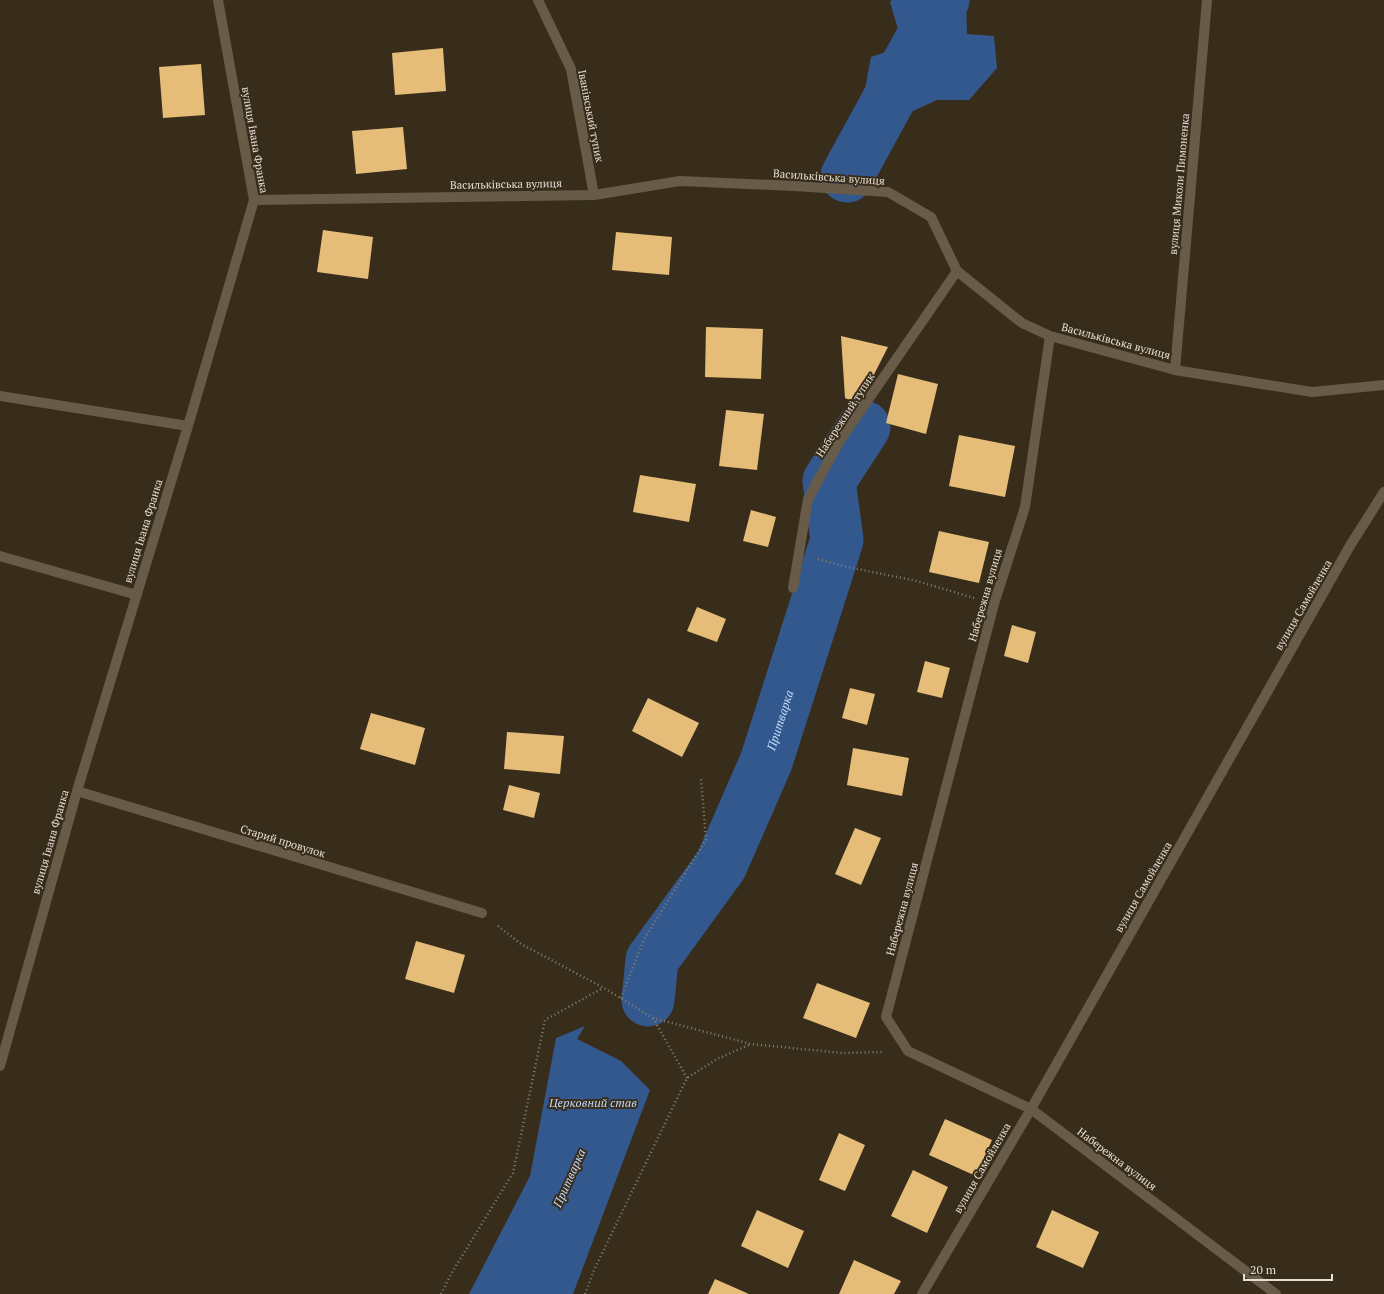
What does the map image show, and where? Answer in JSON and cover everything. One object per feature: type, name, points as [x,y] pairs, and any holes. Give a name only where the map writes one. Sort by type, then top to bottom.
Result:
[{"type":"street","name":"вулиця Івана Франка","points":[[0,1066],[77,791],[188,426],[254,200],[218,0]]},
{"type":"street","name":"Іванівський тупик","points":[[538,0],[571,69],[594,195]]},
{"type":"street","name":"вулиця Миколи Пимоненка","points":[[1175,370],[1208,0]]},
{"type":"street","name":"Васильківська вулиця","points":[[254,200],[594,195],[680,181],[888,192],[930,217],[957,271],[1022,323],[1050,336],[1175,370],[1312,392],[1384,385]]},
{"type":"street","name":"Набережний тупик","points":[[793,588],[808,499],[839,442],[957,271]]},
{"type":"street","name":"Набережна вулиця","points":[[1050,336],[1025,507],[994,604],[886,1017],[908,1051],[1031,1109],[1276,1294]]},
{"type":"street","points":[[0,396],[188,426]]},
{"type":"street","name":"вулиця Самойленка","points":[[922,1294],[1031,1109],[1344,558],[1384,492]]},
{"type":"street","points":[[0,556],[137,595]]},
{"type":"street","name":"Старий провулок","points":[[77,791],[482,913]]},
{"type":"path","points":[[821,560],[917,581],[994,604]]},
{"type":"path","points":[[621,998],[644,939],[706,840],[701,778]]},
{"type":"path","points":[[482,913],[521,944],[604,988],[654,1018],[751,1044],[842,1053],[908,1051]]},
{"type":"path","points":[[441,1294],[451,1274],[513,1173],[546,1020],[604,988]]},
{"type":"path","points":[[654,1018],[687,1078]]},
{"type":"path","points":[[585,1294],[594,1270],[687,1078],[717,1059],[751,1044]]},
{"type":"water","points":[[892,0],[966,0],[967,34],[994,36],[997,68],[969,100],[937,100],[883,125],[863,99],[871,57],[903,46],[890,2]]},
{"type":"water","name":"Церковний став","points":[[585,1026],[577,1039],[621,1061],[650,1090],[573,1294],[469,1294],[530,1176],[556,1038]]},
{"type":"building","points":[[443,48],[446,91],[395,95],[392,53]]},
{"type":"building","points":[[201,64],[205,115],[163,118],[159,67]]},
{"type":"building","points":[[403,127],[407,169],[356,174],[352,131]]},
{"type":"building","points":[[323,230],[373,237],[368,279],[317,272]]},
{"type":"building","points":[[616,232],[672,237],[669,275],[612,270]]},
{"type":"building","points":[[706,327],[763,329],[761,379],[705,377]]},
{"type":"building","points":[[841,336],[888,347],[859,404],[845,398]]},
{"type":"building","points":[[898,374],[938,384],[926,434],[886,423]]},
{"type":"building","points":[[726,410],[764,414],[757,470],[719,466]]},
{"type":"building","points":[[959,435],[1015,446],[1005,497],[949,486]]},
{"type":"building","points":[[640,475],[696,484],[689,522],[633,512]]},
{"type":"building","points":[[751,510],[776,517],[768,547],[743,541]]},
{"type":"building","points":[[939,531],[989,542],[979,583],[929,572]]},
{"type":"building","points":[[697,607],[726,619],[717,642],[687,631]]},
{"type":"building","points":[[1012,625],[1036,632],[1028,663],[1004,656]]},
{"type":"building","points":[[925,661],[950,668],[942,698],[917,692]]},
{"type":"building","points":[[850,688],[875,694],[867,725],[842,718]]},
{"type":"building","points":[[648,698],[699,723],[682,757],[632,731]]},
{"type":"building","points":[[371,713],[425,728],[415,765],[360,749]]},
{"type":"building","points":[[507,732],[564,736],[560,774],[504,769]]},
{"type":"building","points":[[853,748],[909,758],[902,796],[847,785]]},
{"type":"building","points":[[509,785],[540,793],[534,818],[503,810]]},
{"type":"building","points":[[855,828],[881,838],[861,885],[835,874]]},
{"type":"building","points":[[416,941],[465,955],[454,993],[405,979]]},
{"type":"building","points":[[817,983],[870,1003],[856,1038],[803,1018]]},
{"type":"building","points":[[945,1119],[992,1140],[976,1176],[929,1155]]},
{"type":"building","points":[[839,1133],[865,1145],[845,1191],[819,1180]]},
{"type":"building","points":[[913,1170],[948,1187],[927,1233],[891,1216]]},
{"type":"building","points":[[757,1210],[804,1231],[788,1268],[741,1246]]},
{"type":"building","points":[[1052,1210],[1099,1232],[1083,1268],[1036,1247]]},
{"type":"building","points":[[854,1260],[901,1281],[894,1294],[839,1294]]},
{"type":"building","points":[[715,1279],[749,1294],[708,1294]]},
{"type":"waterway","points":[[847,176],[943,0]]},
{"type":"waterway","name":"Притварка","points":[[648,1000],[652,960],[721,865],[766,762],[837,540],[829,481],[864,427]]}]
